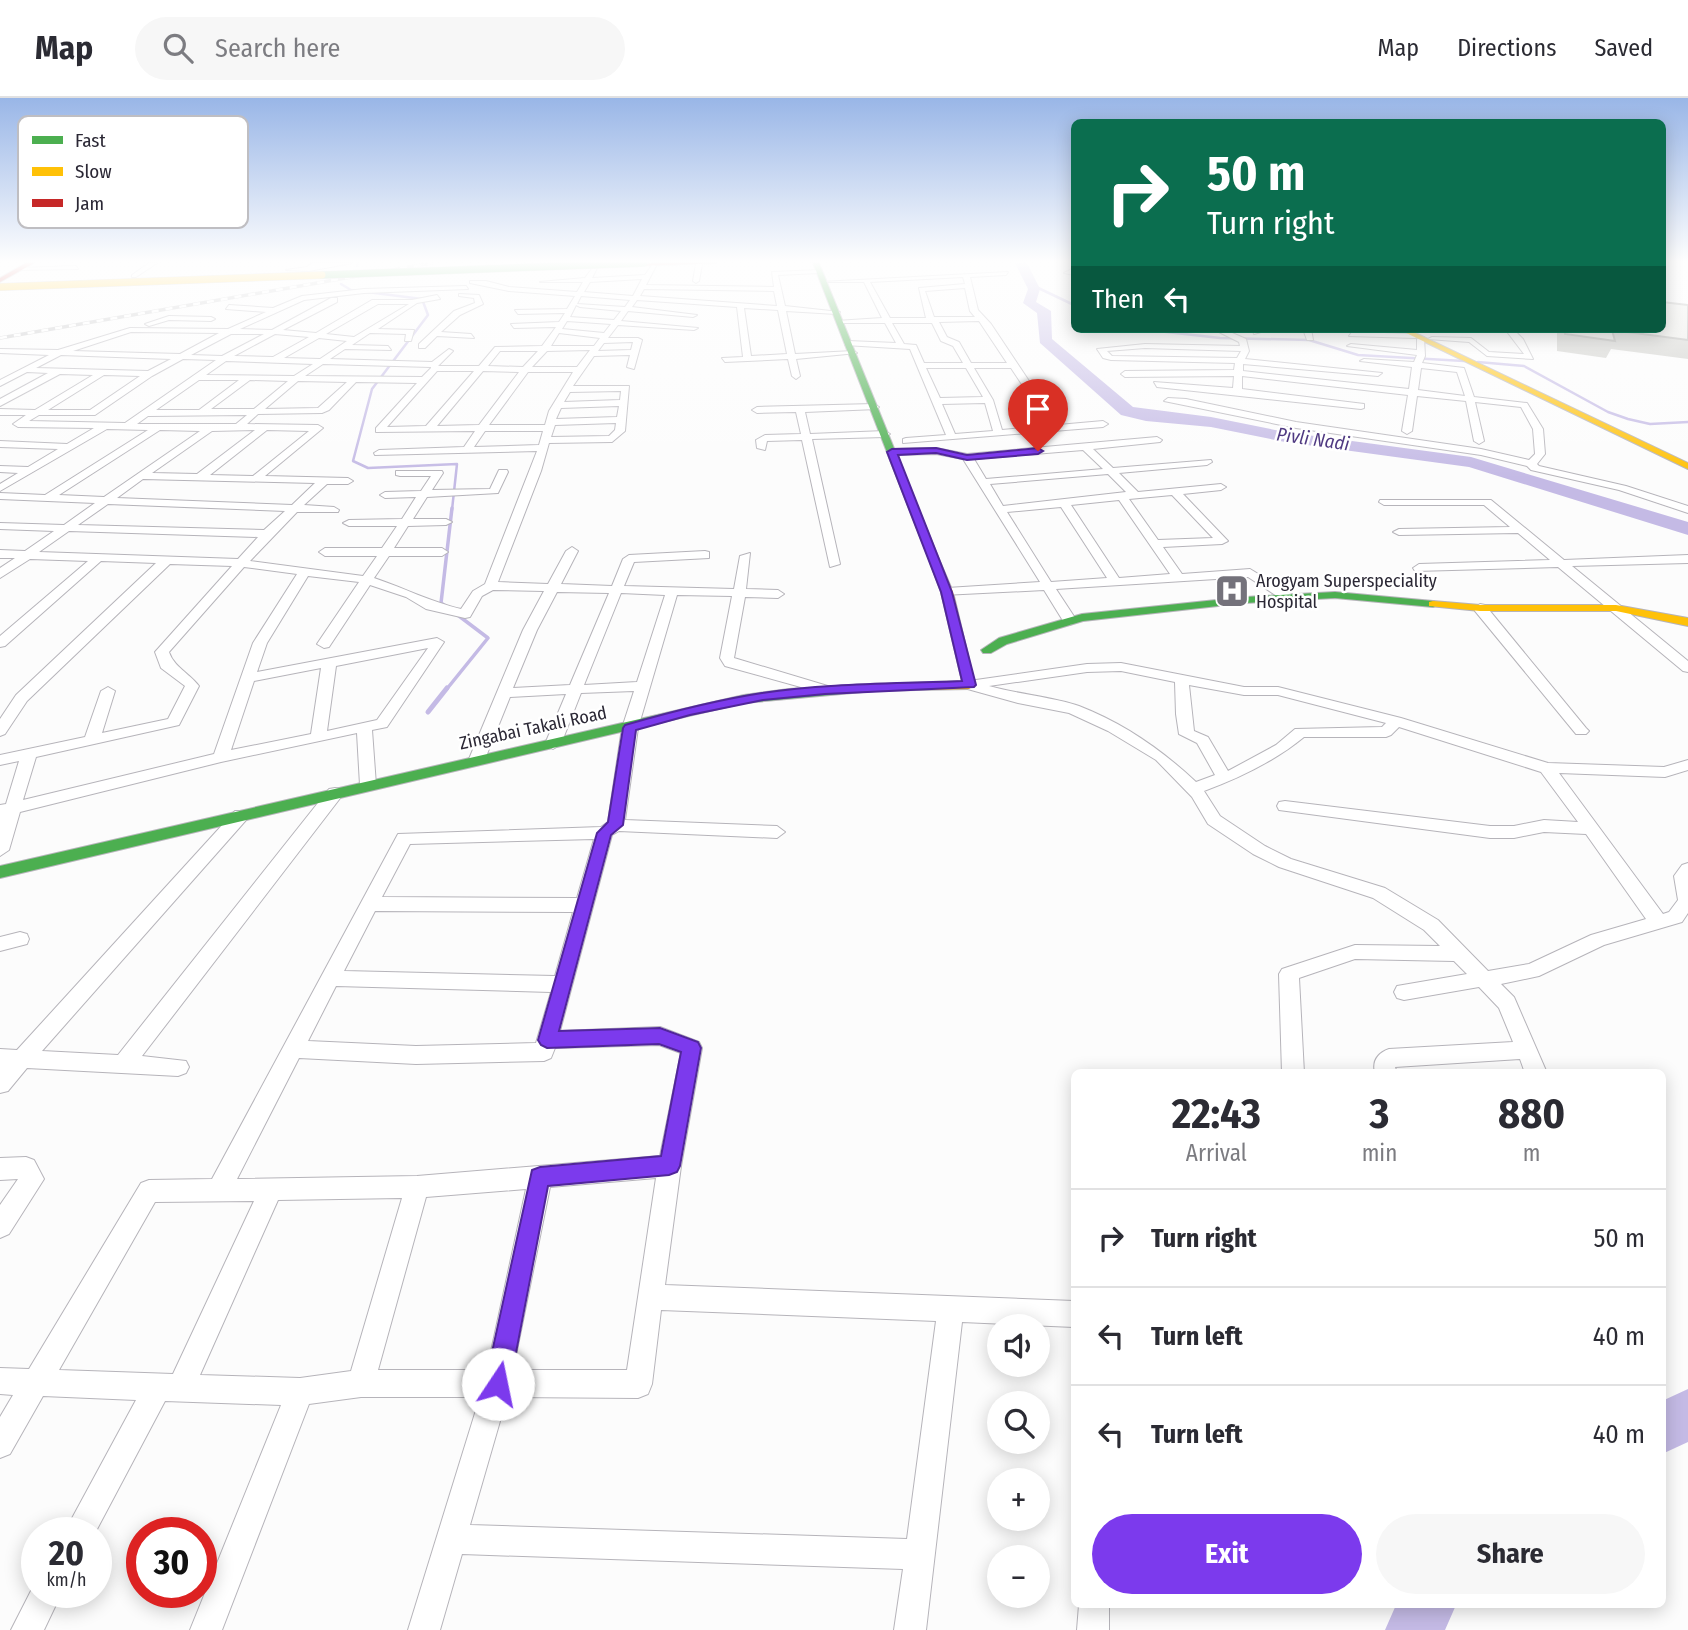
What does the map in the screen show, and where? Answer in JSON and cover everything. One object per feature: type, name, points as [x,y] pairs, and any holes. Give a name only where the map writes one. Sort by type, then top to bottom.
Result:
[{"type":"main road","points":[[845,334],[947,592],[969,685]]},
{"type":"main road","points":[[1418,343],[1476,362],[1688,459]]},
{"type":"main road","points":[[1476,362],[1688,466]]},
{"type":"main road","points":[[987,650],[1003,641],[1070,621],[1153,608],[1287,597],[1335,595],[1483,611]]},
{"type":"main road","points":[[961,654],[1010,647],[1087,624],[1247,607],[1336,602],[1483,611],[1616,608],[1688,622]]},
{"type":"main road","name":"Zingabai Takali Road","points":[[0,872],[477,759],[630,728],[688,711],[763,696],[825,690],[969,685]]},
{"type":"street","points":[[16,351],[106,334]]},
{"type":"street","points":[[0,383],[61,352],[116,334]]},
{"type":"street","points":[[140,342],[163,334]]},
{"type":"street","points":[[171,340],[184,334]]},
{"type":"street","points":[[0,412],[92,413],[149,374],[223,334]]},
{"type":"street","points":[[126,427],[196,377],[270,334]]},
{"type":"street","points":[[308,334],[355,339]]},
{"type":"street","points":[[238,428],[295,379],[363,334]]},
{"type":"street","points":[[408,339],[410,334]]},
{"type":"street","points":[[436,334],[423,348],[449,351],[379,430],[482,428],[612,439],[620,431],[626,388],[568,389]]},
{"type":"street","points":[[445,334],[471,336]]},
{"type":"street","points":[[540,338],[544,334]]},
{"type":"street","points":[[468,449],[555,334]]},
{"type":"street","points":[[589,334],[599,344],[635,352]]},
{"type":"street","points":[[490,586],[558,405],[579,370],[607,334]]},
{"type":"street","points":[[744,334],[747,358]]},
{"type":"street","points":[[786,334],[796,376]]},
{"type":"street","points":[[894,334],[901,345]]},
{"type":"street","points":[[942,334],[944,339],[956,344],[989,400],[998,432]]},
{"type":"street","points":[[991,334],[1044,411]]},
{"type":"street","points":[[1224,334],[1242,348]]},
{"type":"street","points":[[1354,334],[1363,347]]},
{"type":"street","points":[[1371,334],[1418,343],[1461,370],[1479,441]]},
{"type":"street","points":[[1466,334],[1487,354],[1530,357],[1514,334]]},
{"type":"street","points":[[200,413],[315,335]]},
{"type":"street","points":[[504,339],[528,339]]},
{"type":"street","points":[[429,429],[498,349],[638,340],[631,367]]},
{"type":"street","points":[[1351,346],[1471,340]]},
{"type":"street","points":[[1353,360],[1418,343]]},
{"type":"street","points":[[1407,431],[1418,343]]},
{"type":"street","points":[[103,353],[128,345]]},
{"type":"street","points":[[137,354],[160,345]]},
{"type":"street","points":[[725,360],[791,356],[851,348],[901,345],[913,347],[951,435]]},
{"type":"street","points":[[1284,354],[1242,348],[1146,346],[1101,349],[1111,358],[1242,348],[1309,367],[1378,373]]},
{"type":"street","points":[[344,347],[388,348]]},
{"type":"street","points":[[1237,391],[1242,348]]},
{"type":"street","points":[[0,351],[579,370]]},
{"type":"street","points":[[1310,356],[1314,401]]},
{"type":"street","points":[[920,366],[1013,365]]},
{"type":"street","points":[[0,369],[149,374]]},
{"type":"street","points":[[0,403],[58,371]]},
{"type":"street","points":[[103,372],[18,424],[157,428],[318,428],[256,478]]},
{"type":"street","points":[[1125,374],[1239,373],[1524,405],[1538,429],[1539,454],[1531,464]]},
{"type":"street","points":[[196,377],[423,380]]},
{"type":"street","points":[[145,413],[319,411],[326,408],[353,380]]},
{"type":"street","points":[[1154,383],[1361,406]]},
{"type":"street","points":[[935,401],[989,400]]},
{"type":"street","points":[[1168,401],[1186,402],[1368,437],[1481,452],[1531,464],[1547,472],[1622,488],[1688,510]]},
{"type":"street","points":[[558,405],[624,403]]},
{"type":"street","points":[[757,410],[874,407]]},
{"type":"street","points":[[800,408],[834,564]]},
{"type":"street","points":[[379,453],[468,449],[622,420]]},
{"type":"street","points":[[888,443],[951,435],[1103,424]]},
{"type":"street","points":[[0,488],[103,427]]},
{"type":"street","points":[[49,497],[157,428]]},
{"type":"street","points":[[0,573],[210,428]]},
{"type":"street","points":[[200,477],[265,428]]},
{"type":"street","points":[[762,448],[761,440],[774,433],[806,438],[888,443],[967,457],[1157,440]]},
{"type":"street","points":[[0,444],[69,447]]},
{"type":"street","points":[[1086,447],[1135,495]]},
{"type":"street","points":[[967,457],[1070,621]]},
{"type":"street","points":[[982,482],[1207,461]]},
{"type":"street","points":[[0,469],[30,470]]},
{"type":"street","points":[[324,644],[387,552],[437,472],[400,473]]},
{"type":"street","points":[[385,495],[494,491],[503,472]]},
{"type":"street","points":[[139,476],[348,481]]},
{"type":"street","points":[[0,760],[174,722],[192,686],[183,676],[166,665],[162,652],[267,534],[324,481]]},
{"type":"street","points":[[1000,510],[1220,487]]},
{"type":"street","points":[[1155,544],[1222,541],[1175,492]]},
{"type":"street","points":[[0,496],[334,510]]},
{"type":"street","points":[[1122,496],[1178,577]]},
{"type":"street","points":[[1384,502],[1487,502],[1688,668]]},
{"type":"street","points":[[1064,503],[1115,581]]},
{"type":"street","points":[[349,523],[446,522]]},
{"type":"street","points":[[0,526],[267,534]]},
{"type":"street","points":[[1399,532],[1520,530]]},
{"type":"street","points":[[477,759],[530,630],[572,551]]},
{"type":"street","points":[[325,552],[442,552]]},
{"type":"street","points":[[0,554],[240,563],[368,580],[410,594],[431,606],[464,614],[477,594],[490,586],[778,594]]},
{"type":"street","points":[[553,744],[629,559],[705,555]]},
{"type":"street","points":[[746,556],[727,659],[730,663],[825,690]]},
{"type":"street","points":[[0,643],[98,558]]},
{"type":"street","points":[[1419,568],[1688,559]]},
{"type":"street","points":[[0,731],[21,698],[167,560]]},
{"type":"street","points":[[221,757],[260,643],[305,572]]},
{"type":"street","points":[[947,592],[1250,573],[1287,597]]},
{"type":"street","points":[[295,1049],[416,1055],[544,1052],[584,905],[610,829],[630,728],[672,591]]},
{"type":"street","points":[[1483,611],[1581,731]]},
{"type":"street","points":[[6,810],[221,757],[382,724],[437,642],[248,678]]},
{"type":"street","points":[[318,737],[329,664]]},
{"type":"street","points":[[969,685],[1087,668],[1121,667],[1244,691],[1278,691],[1396,722],[1547,768],[1665,772],[1688,765]]},
{"type":"street","points":[[1182,677],[1183,714],[1187,734],[1203,740],[1224,778]]},
{"type":"street","points":[[969,685],[1018,699],[1073,709],[1113,728],[1161,757],[1193,789],[1214,820],[1259,850],[1285,863],[1379,893],[1431,925],[1488,980],[1507,1003],[1534,1069]]},
{"type":"street","points":[[504,693],[643,686]]},
{"type":"street","points":[[92,740],[107,691]]},
{"type":"street","points":[[1193,789],[1224,778],[1281,748],[1300,733],[1387,732],[1396,722]]},
{"type":"street","points":[[364,727],[368,785]]},
{"type":"street","points":[[0,850],[6,810],[29,754]]},
{"type":"street","points":[[1547,768],[1659,922]]},
{"type":"street","points":[[123,1064],[335,793]]},
{"type":"street","points":[[1285,806],[1490,832],[1514,832],[1544,826],[1591,829]]},
{"type":"street","points":[[0,1084],[10,1059],[241,815]]},
{"type":"street","points":[[219,1190],[404,838],[610,829],[777,832]]},
{"type":"street","points":[[1404,992],[1532,971],[1598,940],[1675,917],[1687,901],[1684,876],[1688,869]]},
{"type":"street","points":[[370,904],[584,905]]},
{"type":"street","points":[[1293,1069],[1289,974],[1355,952],[1461,954]]},
{"type":"street","points":[[331,978],[563,984]]},
{"type":"street","points":[[0,1381],[300,1392],[361,1383],[638,1384],[669,1166],[691,1048],[660,1036],[547,1040]]},
{"type":"street","points":[[1385,1069],[1384,1065],[1389,1058],[1527,1050]]},
{"type":"street","points":[[10,1059],[178,1067]]},
{"type":"street","points":[[0,1444],[149,1191],[417,1187],[669,1166]]},
{"type":"street","points":[[0,1169],[26,1168],[32,1179],[0,1226]]},
{"type":"street","points":[[424,1630],[498,1384],[540,1177]]},
{"type":"street","points":[[361,1383],[417,1187]]},
{"type":"street","points":[[89,1517],[169,1388],[271,1189]]},
{"type":"street","points":[[650,1297],[1071,1314]]},
{"type":"street","points":[[910,1630],[951,1309]]},
{"type":"street","points":[[206,1630],[300,1392]]},
{"type":"street","points":[[451,1539],[920,1555]]},
{"type":"street","points":[[27,1630],[39,1608]]},
{"type":"street","points":[[1093,1630],[1094,1608]]},
{"type":"building","points":[[1569,334],[1613,334],[1615,341]]},
{"type":"building","points":[[1646,334],[1688,334],[1688,340]]},
{"type":"waterway","points":[[413,334],[372,389],[353,461],[368,468],[457,464],[452,510]]},
{"type":"waterway","name":"Pivli Nadi","points":[[1045,334],[1045,340],[1127,411],[1146,416],[1211,422],[1285,437],[1471,462],[1688,529]]},
{"type":"waterway","points":[[1189,334],[1309,340],[1358,355],[1464,361]]},
{"type":"waterway","points":[[1478,362],[1524,366],[1608,412],[1628,419],[1650,424],[1688,422]]},
{"type":"waterway","points":[[447,607],[441,603],[452,508]]},
{"type":"waterway","points":[[446,690],[488,638],[455,613]]},
{"type":"waterway","points":[[428,712],[447,688]]},
{"type":"waterway","name":"Pivli Nadi","points":[[1666,1427],[1688,1414]]},
{"type":"waterway","name":"Pivli Nadi","points":[[1413,1630],[1426,1608]]},
{"type":"railway","points":[[0,338],[20,334]]},
{"type":"traffic: fast","points":[[844,334],[933,557]]},
{"type":"traffic: fast","points":[[987,650],[1003,641],[1082,618],[1245,600],[1335,595],[1433,604]]},
{"type":"traffic: fast","points":[[0,872],[744,699],[869,688]]},
{"type":"traffic: slow","points":[[1413,334],[1688,466]]},
{"type":"traffic: slow","points":[[869,688],[969,685],[947,592],[933,557]]},
{"type":"traffic: slow","points":[[1433,604],[1480,608],[1616,608],[1688,622]]},
{"type":"place","name":"Arogyam Superspeciality Hospital","points":[[1232,591]]},
{"type":"route","points":[[498,1384],[540,1177],[669,1166],[691,1048],[660,1036],[547,1040],[604,833],[616,825],[630,728],[688,711],[763,696],[825,690],[969,685],[947,592],[892,452],[936,451],[967,457],[1038,451]]}]
